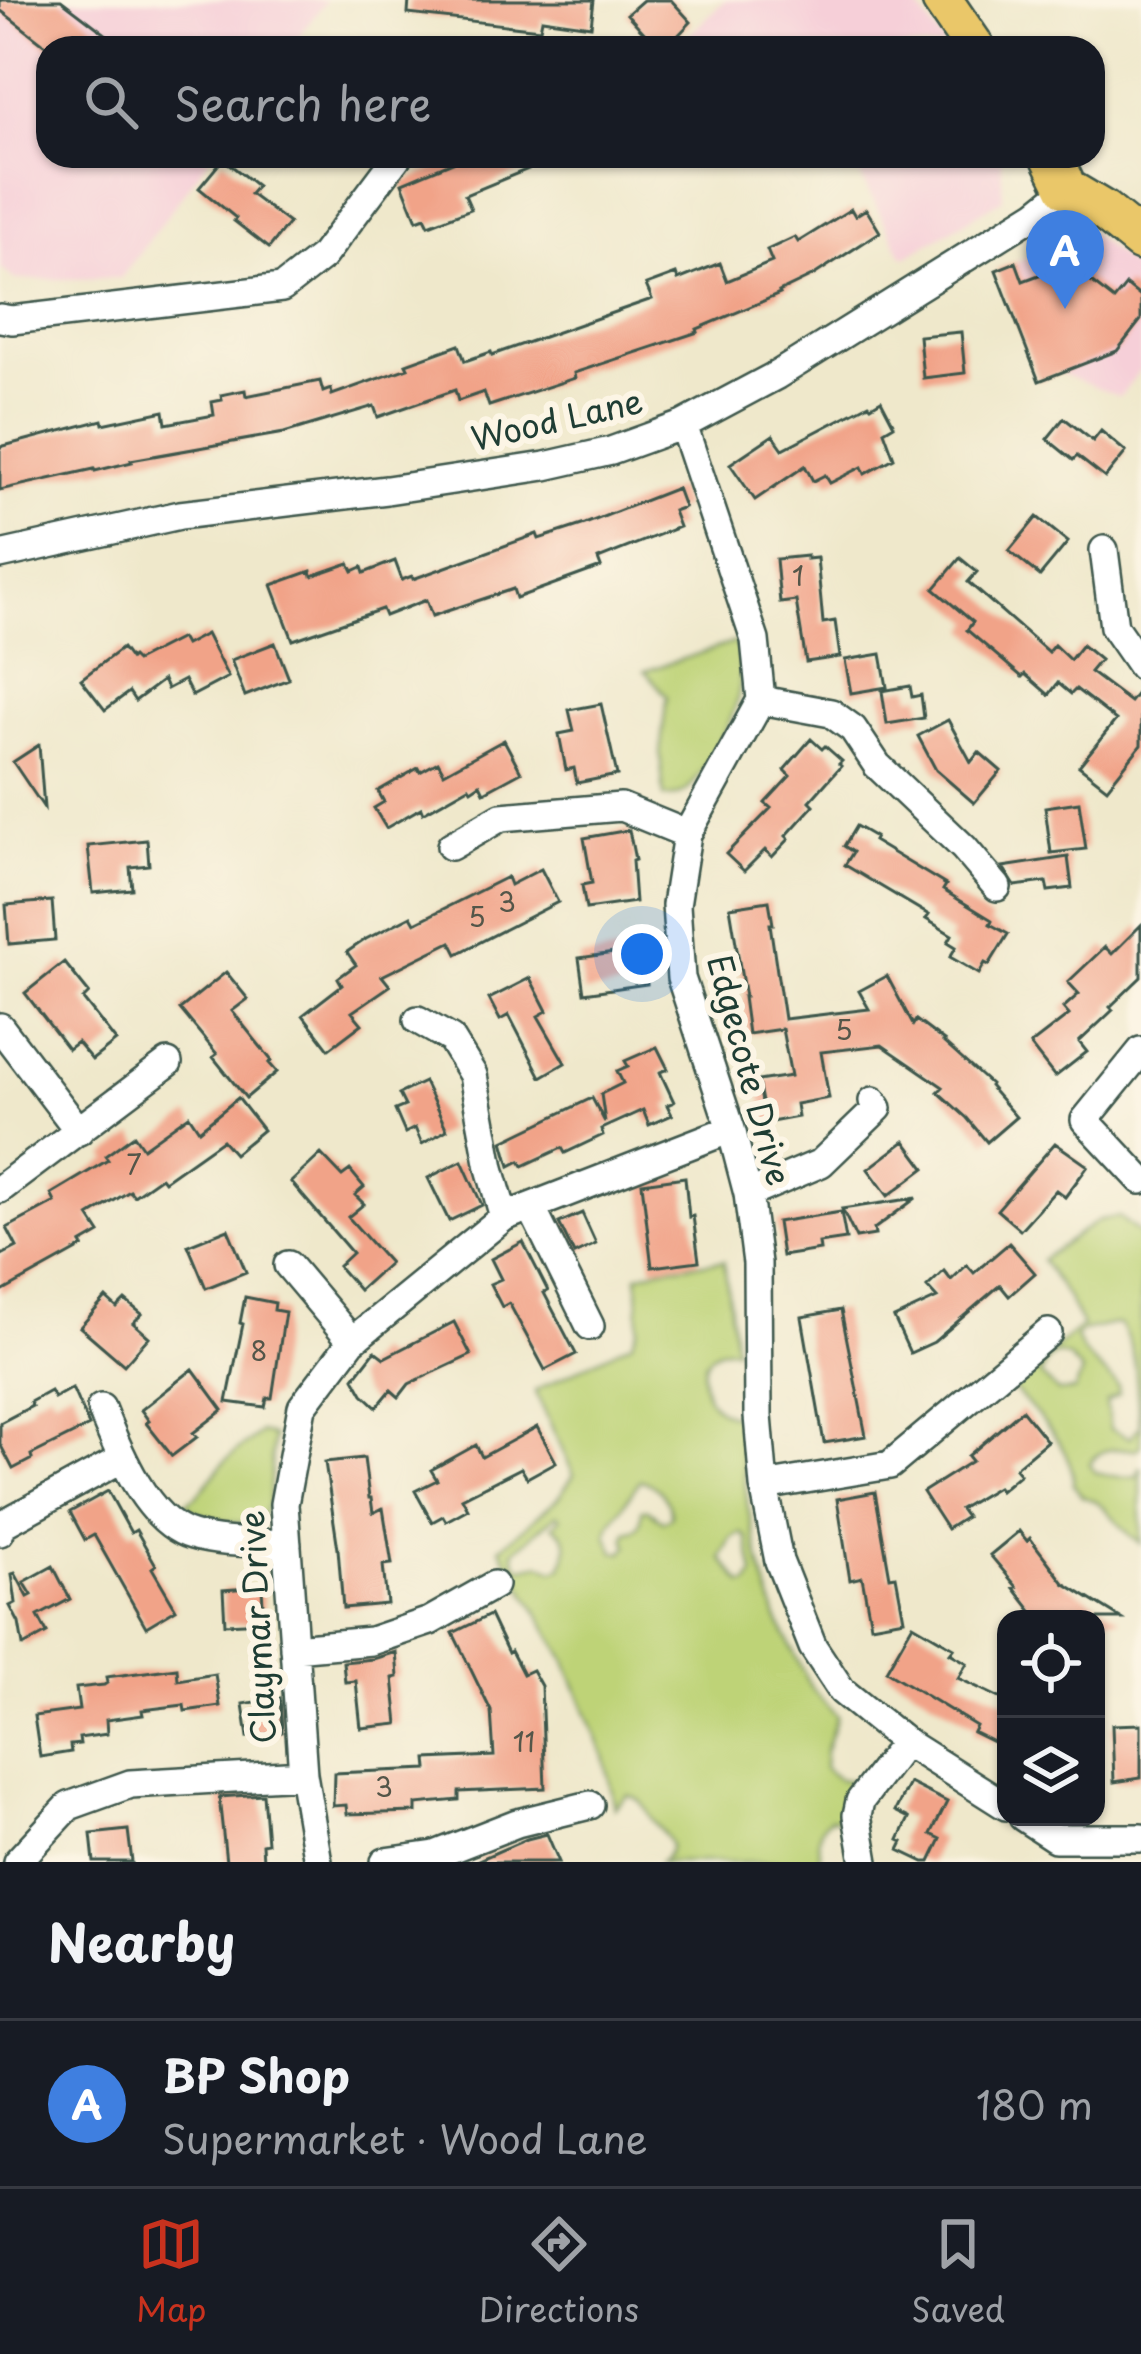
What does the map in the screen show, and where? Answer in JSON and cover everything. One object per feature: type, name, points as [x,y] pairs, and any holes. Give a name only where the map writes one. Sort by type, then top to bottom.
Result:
[{"type":"highway","points":[[942,0],[967,36]]},
{"type":"highway","points":[[1059,172],[1141,241]]},
{"type":"street","points":[[0,318],[282,288],[323,256],[389,168]]},
{"type":"street","name":"Wood Lane","points":[[0,555],[180,515],[387,490],[611,452],[683,425],[777,375],[1037,214],[1059,172]]},
{"type":"street","points":[[683,425],[755,640],[761,700],[831,713],[853,729],[878,765],[964,848],[997,887]]},
{"type":"street","points":[[1103,550],[1114,627],[1141,666]]},
{"type":"street","name":"Edgecote Drive","points":[[761,700],[687,834],[676,905],[681,978],[748,1194],[757,1263],[758,1416],[764,1486],[779,1561],[813,1647],[842,1691],[905,1742],[997,1800]]},
{"type":"street","points":[[451,846],[501,817],[621,807],[687,834]]},
{"type":"street","points":[[418,1020],[451,1039],[473,1075],[504,1217]]},
{"type":"street","points":[[0,1027],[79,1131]]},
{"type":"street","points":[[1141,1051],[1085,1120],[1141,1180]]},
{"type":"street","points":[[0,1189],[168,1063]]},
{"type":"street","points":[[748,1194],[821,1163],[878,1108],[873,1101]]},
{"type":"street","name":"Claymar Drive","points":[[318,1862],[304,1774],[284,1504],[302,1407],[352,1341],[504,1217],[731,1129]]},
{"type":"street","points":[[531,1207],[590,1326]]},
{"type":"street","points":[[288,1265],[352,1341]]},
{"type":"street","points":[[764,1486],[890,1465],[1048,1333]]},
{"type":"street","points":[[101,1408],[121,1459],[163,1518],[188,1534],[210,1539],[287,1544]]},
{"type":"street","points":[[0,1532],[3,1524],[121,1459]]},
{"type":"street","points":[[294,1648],[371,1641],[430,1621],[494,1585]]},
{"type":"street","points":[[865,1862],[857,1815],[860,1801],[905,1742]]},
{"type":"street","points":[[17,1862],[69,1806],[130,1784],[304,1774]]},
{"type":"street","points":[[385,1862],[435,1855],[517,1823],[590,1805]]},
{"type":"street","points":[[1037,1826],[1055,1838],[1141,1838]]},
{"type":"shaded area","points":[[0,0],[326,0],[300,36],[36,36],[36,168],[202,168],[121,278],[15,280],[0,268]]},
{"type":"shaded area","points":[[725,0],[913,0],[938,36],[688,36]]},
{"type":"shaded area","points":[[856,168],[1002,168],[1003,199],[906,257]]},
{"type":"shaded area","points":[[1088,231],[1141,274],[1141,368],[1120,397],[1059,373],[1016,262]]},
{"type":"green space","points":[[736,642],[741,675],[729,722],[693,784],[679,795],[664,797],[660,753],[667,696],[645,671]]},
{"type":"green space","points":[[1119,1217],[1141,1235],[1141,1445],[1105,1451],[1090,1464],[1094,1472],[1121,1477],[1137,1476],[1141,1466],[1141,1544],[1100,1504],[1083,1497],[1073,1484],[1060,1445],[1011,1386],[1082,1326],[1041,1260],[1099,1220]],"holes":[[[1114,1324],[1127,1337],[1134,1361],[1140,1425],[1130,1438],[1110,1429],[1106,1402],[1119,1394],[1118,1386],[1088,1358],[1076,1337]],[[1057,1354],[1068,1357],[1082,1372],[1075,1391],[1058,1392],[1040,1375],[1047,1360]]]},
{"type":"green space","points":[[724,1261],[735,1348],[709,1357],[703,1380],[706,1393],[724,1412],[737,1415],[748,1507],[777,1619],[811,1688],[837,1716],[824,1768],[837,1779],[857,1782],[845,1820],[830,1818],[822,1827],[820,1862],[660,1862],[670,1850],[669,1841],[638,1800],[628,1795],[615,1807],[604,1756],[565,1659],[500,1548],[557,1499],[574,1475],[535,1391],[632,1342],[639,1327],[638,1275]],"holes":[[[640,1480],[662,1494],[671,1517],[663,1521],[642,1509],[639,1524],[627,1532],[628,1546],[615,1552],[607,1535],[610,1525]],[[557,1514],[561,1517],[553,1526],[566,1544],[562,1567],[523,1568],[516,1563],[514,1551]],[[741,1533],[747,1538],[754,1574],[748,1584],[742,1584],[721,1558],[731,1538]]]},
{"type":"green space","points":[[261,1432],[273,1437],[269,1502],[262,1518],[222,1521],[184,1504],[199,1494],[226,1460]]},
{"type":"building","points":[[0,0],[61,0],[108,36],[36,38],[0,10]]},
{"type":"building","points":[[409,0],[594,0],[591,26],[542,19],[540,29],[408,14]]},
{"type":"building","points":[[643,0],[671,0],[691,22],[678,36],[647,36],[627,14]]},
{"type":"building","points":[[216,168],[234,168],[257,186],[250,194],[289,223],[269,248],[199,188]]},
{"type":"building","points":[[438,168],[531,168],[465,195],[471,209],[429,225],[425,217],[417,220],[402,183]]},
{"type":"building","points":[[851,209],[855,216],[866,209],[880,232],[780,294],[698,332],[574,373],[575,378],[489,406],[484,392],[458,401],[455,390],[378,417],[374,406],[284,433],[131,460],[0,490],[0,447],[102,420],[103,424],[164,411],[166,424],[214,415],[212,402],[245,390],[246,396],[320,381],[323,392],[331,389],[332,395],[459,345],[465,361],[492,355],[652,299],[646,285],[676,274],[678,280],[720,263],[727,281],[772,262],[767,250],[795,237],[798,242]]},
{"type":"building","points":[[1016,262],[1023,281],[1068,264],[1114,300],[1126,285],[1141,297],[1141,320],[1117,351],[1039,381],[996,270]]},
{"type":"building","points":[[961,332],[965,373],[923,378],[919,336]]},
{"type":"building","points":[[881,400],[894,425],[884,431],[894,458],[865,474],[862,467],[830,483],[825,475],[813,481],[805,466],[755,500],[730,464],[773,435],[783,449]]},
{"type":"building","points":[[1064,418],[1093,441],[1101,431],[1126,452],[1105,478],[1047,439]]},
{"type":"building","points":[[677,488],[684,507],[673,511],[679,527],[598,559],[601,567],[516,598],[513,589],[432,616],[426,600],[385,616],[382,609],[293,640],[272,585],[349,563],[353,571],[362,567],[364,573],[395,561],[402,580],[413,579],[537,534],[539,539],[585,524]]},
{"type":"building","points":[[1037,517],[1068,542],[1040,576],[1009,551]]},
{"type":"building","points":[[817,558],[823,623],[835,621],[840,657],[806,662],[796,601],[780,603],[776,559]]},
{"type":"building","points":[[960,558],[977,572],[968,582],[1048,652],[1054,645],[1070,660],[1082,645],[1100,660],[1090,672],[1130,702],[1141,688],[1141,745],[1107,788],[1079,766],[1116,720],[1076,689],[1071,694],[1058,683],[1049,695],[967,630],[973,622],[934,589]]},
{"type":"building","points":[[206,634],[228,677],[192,696],[184,680],[167,689],[163,680],[135,701],[129,692],[105,710],[81,679],[122,648],[136,661],[181,638],[185,645]]},
{"type":"building","points":[[275,643],[289,679],[245,696],[231,660]]},
{"type":"building","points":[[881,654],[887,687],[851,693],[845,660]]},
{"type":"building","points":[[910,686],[912,697],[921,695],[924,718],[887,724],[882,691]]},
{"type":"building","points":[[601,704],[617,775],[577,783],[574,768],[566,770],[559,734],[574,731],[569,710]]},
{"type":"building","points":[[948,720],[971,762],[979,752],[1001,771],[974,803],[936,770],[918,736]]},
{"type":"building","points":[[811,739],[842,761],[841,766],[810,801],[814,805],[786,836],[789,839],[772,857],[765,850],[744,871],[726,854],[771,808],[765,803],[790,776],[784,770]]},
{"type":"building","points":[[504,740],[521,772],[484,792],[480,784],[469,787],[386,828],[374,808],[384,802],[378,791],[438,762],[444,773]]},
{"type":"building","points":[[39,745],[44,808],[13,762]]},
{"type":"building","points":[[1079,802],[1086,849],[1051,853],[1045,807]]},
{"type":"building","points":[[856,826],[946,885],[943,890],[1008,934],[979,974],[950,957],[956,947],[948,942],[952,935],[926,919],[929,915],[845,865],[853,852],[844,846]]},
{"type":"building","points":[[629,830],[635,902],[586,909],[582,885],[592,883],[584,838]]},
{"type":"building","points":[[147,840],[149,865],[130,867],[132,889],[93,893],[88,846]]},
{"type":"building","points":[[1068,857],[1072,888],[1048,891],[1046,882],[1015,886],[1003,867]]},
{"type":"building","points":[[541,869],[558,902],[457,954],[451,942],[382,976],[390,986],[352,1012],[362,1024],[329,1049],[303,1015],[342,985],[338,978],[356,965],[347,952],[366,939],[411,916],[415,923],[507,877],[510,885]]},
{"type":"building","points":[[52,901],[55,940],[9,944],[6,905]]},
{"type":"building","points":[[769,901],[784,1019],[869,1009],[859,991],[887,976],[913,1025],[916,1020],[944,1041],[990,1084],[1016,1117],[987,1142],[938,1092],[943,1087],[882,1045],[821,1052],[829,1098],[796,1104],[798,1117],[766,1123],[758,1081],[791,1076],[782,1029],[748,1034],[730,907]]},
{"type":"building","points":[[1141,925],[1141,977],[1079,1042],[1087,1052],[1055,1077],[1030,1045],[1069,1015],[1063,1008],[1079,994],[1068,982],[1105,947],[1112,954]]},
{"type":"building","points":[[642,949],[647,984],[584,993],[579,958]]},
{"type":"building","points":[[64,962],[89,993],[83,999],[116,1041],[92,1060],[77,1042],[68,1049],[25,993]]},
{"type":"building","points":[[226,972],[248,999],[232,1011],[277,1072],[246,1098],[180,1009]]},
{"type":"building","points":[[530,978],[547,1011],[538,1016],[565,1063],[541,1077],[509,1015],[500,1020],[489,999]]},
{"type":"building","points":[[657,1047],[668,1069],[660,1072],[674,1102],[667,1105],[672,1115],[649,1125],[643,1110],[601,1129],[603,1135],[565,1153],[562,1148],[523,1166],[520,1161],[510,1166],[503,1141],[592,1098],[605,1122],[601,1094],[623,1083],[617,1071],[628,1066],[625,1061]]},
{"type":"building","points":[[424,1082],[447,1130],[422,1144],[415,1128],[405,1133],[395,1110],[405,1106],[399,1094]]},
{"type":"building","points":[[238,1098],[263,1130],[234,1154],[222,1140],[164,1181],[161,1177],[134,1196],[130,1191],[89,1216],[100,1233],[83,1247],[0,1293],[0,1256],[17,1247],[7,1228],[55,1202],[51,1194],[108,1160],[105,1156],[134,1135],[143,1148],[189,1115],[199,1130]]},
{"type":"building","points":[[905,1141],[925,1168],[888,1196],[868,1169]]},
{"type":"building","points":[[1055,1143],[1088,1166],[1065,1197],[1056,1190],[1020,1230],[997,1210]]},
{"type":"building","points":[[321,1154],[342,1176],[350,1170],[364,1187],[355,1195],[364,1204],[348,1217],[389,1263],[359,1290],[338,1266],[352,1253],[291,1182]]},
{"type":"building","points":[[462,1161],[482,1205],[449,1221],[428,1178]]},
{"type":"building","points":[[685,1177],[699,1261],[652,1267],[642,1183]]},
{"type":"building","points":[[916,1198],[874,1229],[875,1235],[856,1238],[842,1209]]},
{"type":"building","points":[[841,1212],[846,1239],[819,1243],[820,1250],[782,1256],[777,1222]]},
{"type":"building","points":[[582,1213],[596,1244],[574,1254],[559,1223]]},
{"type":"building","points":[[228,1229],[246,1272],[206,1288],[188,1245]]},
{"type":"building","points":[[523,1242],[576,1354],[545,1370],[509,1303],[502,1307],[490,1284],[501,1279],[491,1259]]},
{"type":"building","points":[[1009,1243],[1035,1273],[1009,1296],[1000,1285],[934,1342],[910,1353],[894,1318],[937,1298],[927,1287],[944,1271],[951,1280],[967,1265],[974,1273]]},
{"type":"building","points":[[245,1297],[275,1303],[274,1310],[285,1312],[272,1398],[267,1398],[265,1407],[227,1402]]},
{"type":"building","points":[[106,1298],[117,1308],[125,1300],[142,1314],[133,1323],[149,1337],[124,1365],[80,1327]]},
{"type":"building","points":[[841,1310],[866,1436],[824,1443],[802,1317]]},
{"type":"building","points":[[454,1322],[471,1355],[409,1384],[399,1397],[391,1390],[377,1407],[363,1394],[354,1378],[375,1351],[384,1358]]},
{"type":"building","points":[[193,1369],[223,1410],[172,1456],[141,1410]]},
{"type":"building","points":[[72,1388],[89,1426],[13,1469],[0,1444],[0,1423],[50,1391],[54,1398]]},
{"type":"building","points":[[1022,1410],[1047,1441],[1015,1468],[1020,1474],[1000,1491],[997,1487],[960,1509],[966,1517],[947,1529],[923,1492],[972,1461],[968,1456]]},
{"type":"building","points":[[537,1427],[556,1462],[527,1478],[521,1468],[462,1498],[468,1509],[446,1521],[443,1516],[432,1522],[415,1491],[437,1480],[431,1470],[476,1445],[482,1457]]},
{"type":"building","points":[[364,1458],[373,1513],[383,1508],[392,1564],[383,1565],[387,1604],[343,1608],[325,1462]]},
{"type":"building","points":[[108,1491],[131,1533],[136,1530],[176,1609],[146,1627],[94,1535],[85,1540],[70,1512]]},
{"type":"building","points":[[875,1492],[890,1577],[896,1576],[904,1619],[871,1625],[862,1577],[850,1580],[837,1499]]},
{"type":"building","points":[[1019,1531],[1027,1541],[1030,1538],[1064,1583],[1122,1619],[1105,1619],[1105,1610],[1031,1610],[990,1555]]},
{"type":"building","points":[[53,1566],[70,1599],[38,1616],[47,1633],[23,1646],[10,1606],[16,1603],[12,1574],[28,1597],[32,1595],[24,1582]]},
{"type":"building","points":[[262,1587],[264,1622],[225,1624],[223,1590]]},
{"type":"building","points":[[490,1615],[523,1674],[532,1670],[541,1686],[545,1788],[459,1792],[459,1800],[416,1804],[416,1812],[347,1814],[346,1805],[333,1806],[334,1773],[428,1769],[427,1759],[494,1756],[491,1711],[453,1633]]},
{"type":"building","points":[[913,1624],[954,1648],[950,1653],[967,1663],[958,1678],[997,1697],[997,1738],[993,1742],[973,1732],[976,1726],[886,1671]]},
{"type":"building","points":[[396,1652],[398,1677],[393,1678],[398,1724],[361,1728],[356,1681],[345,1682],[343,1662]]},
{"type":"building","points":[[177,1668],[178,1680],[215,1674],[220,1706],[142,1710],[143,1715],[106,1720],[107,1734],[79,1738],[80,1744],[70,1745],[71,1752],[40,1757],[34,1716],[79,1710],[76,1688],[104,1685],[106,1677]]},
{"type":"building","points":[[280,1698],[282,1732],[248,1737],[243,1704]]},
{"type":"building","points":[[1141,1724],[1141,1778],[1114,1782],[1112,1725]]},
{"type":"building","points":[[909,1783],[947,1802],[931,1834],[941,1839],[930,1862],[899,1850],[909,1818],[895,1811]]},
{"type":"building","points":[[263,1794],[267,1843],[262,1844],[263,1862],[226,1862],[219,1797]]},
{"type":"building","points":[[128,1830],[132,1862],[94,1862],[91,1834]]},
{"type":"building","points":[[547,1834],[559,1862],[474,1862],[527,1839]]},
{"type":"place","name":"BP Shop","points":[[1065,309]]}]
